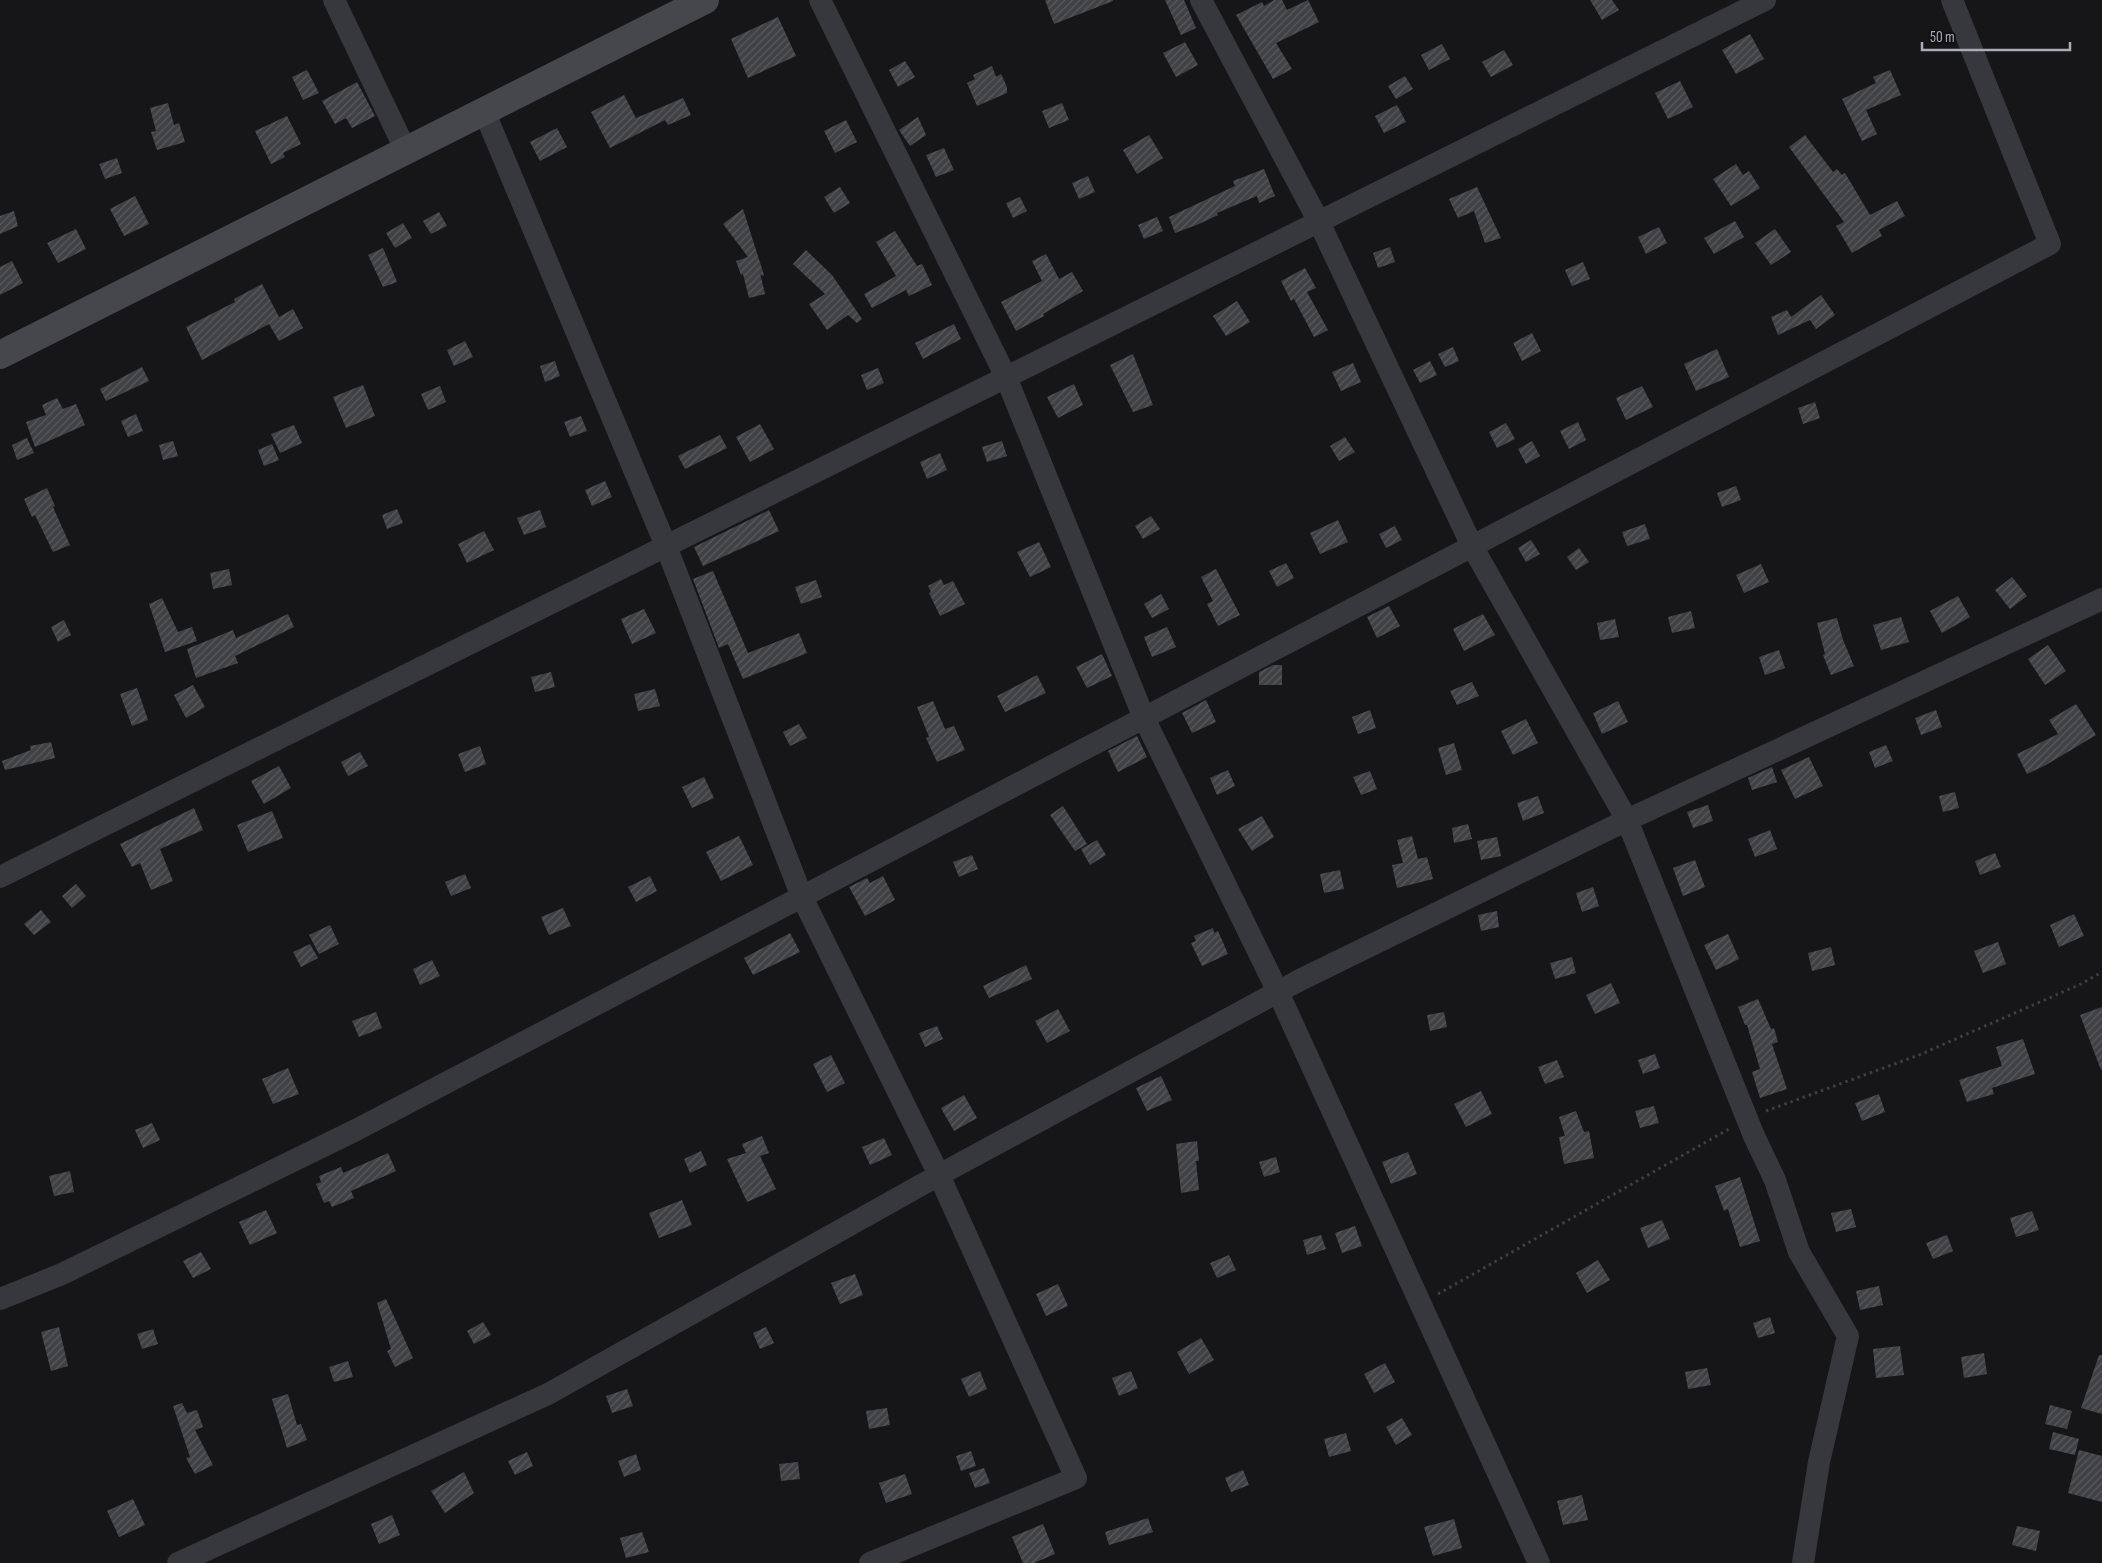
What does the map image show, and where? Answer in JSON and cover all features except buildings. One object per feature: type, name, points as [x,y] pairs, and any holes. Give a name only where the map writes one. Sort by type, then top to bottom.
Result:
[{"type":"main road","points":[[0,355],[705,0]]},
{"type":"street","points":[[334,0],[406,151]]},
{"type":"street","points":[[820,0],[1006,378],[1144,718],[1278,992],[1540,1563]]},
{"type":"street","points":[[1201,0],[1319,222],[1472,546],[1626,820],[1750,1127],[1774,1180],[1798,1252],[1848,1336],[1819,1462],[1803,1563]]},
{"type":"street","points":[[0,877],[1765,0]]},
{"type":"street","points":[[0,1299],[62,1274],[356,1130],[2050,244],[1952,0]]},
{"type":"street","points":[[484,112],[666,546],[802,896],[939,1175],[1076,1478],[870,1563]]},
{"type":"street","points":[[178,1563],[548,1394],[939,1175],[1278,992],[1626,820],[2102,599]]}]
